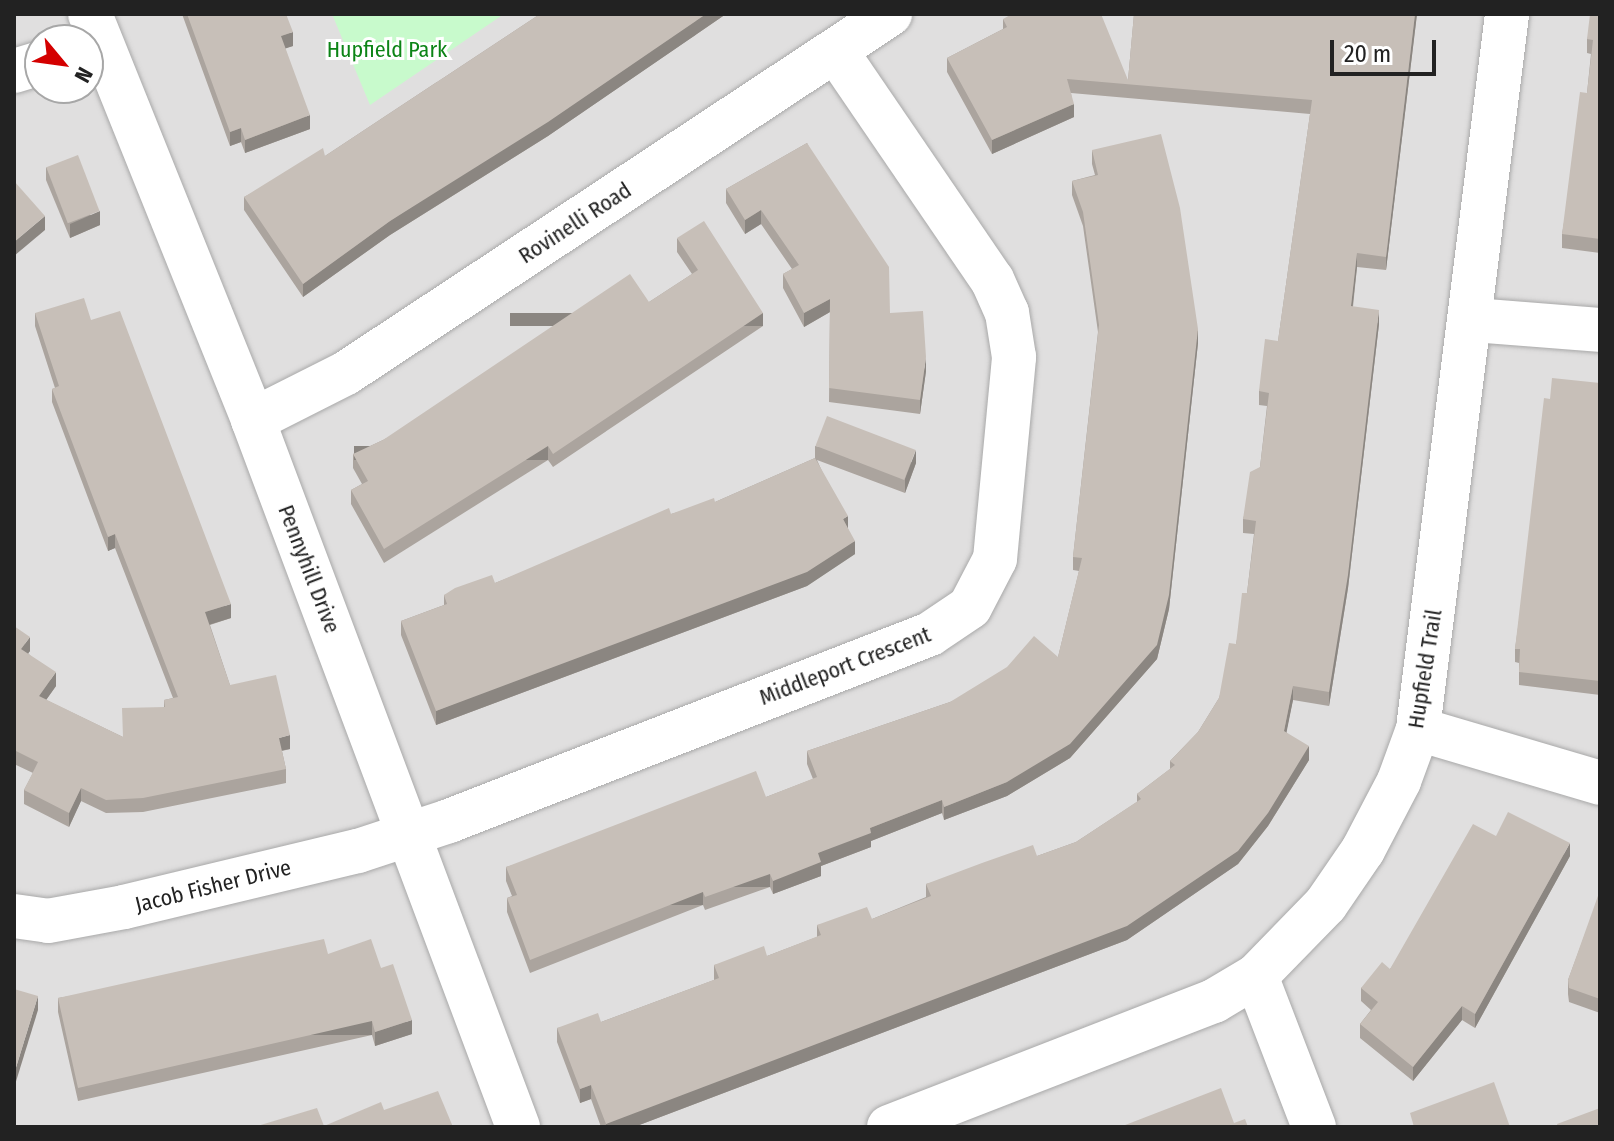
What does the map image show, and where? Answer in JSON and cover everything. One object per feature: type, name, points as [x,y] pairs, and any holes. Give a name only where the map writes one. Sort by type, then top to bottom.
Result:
[{"type":"street","name":"Rovinelli Road","points":[[253,420],[346,373],[890,14]]},
{"type":"street","name":"Hupfield Trail","points":[[889,1127],[1214,1001],[1256,976],[1326,904],[1363,850],[1399,781],[1418,729],[1473,320],[1507,14]]},
{"type":"street","name":"Middleport Crescent","points":[[410,833],[930,634],[970,607],[989,576],[1014,357],[1007,313],[992,280],[836,51]]},
{"type":"street","name":"Pennyhill Drive","points":[[104,61],[253,420],[518,1127]]},
{"type":"street","points":[[1473,320],[1600,330]]},
{"type":"street","points":[[1418,729],[1600,783]]},
{"type":"street","name":"Jacob Fisher Drive","points":[[14,916],[48,921],[124,907],[410,833]]},
{"type":"street","points":[[1256,976],[1314,1127]]},
{"type":"shaded area","points":[[14,14],[1600,14],[1600,1127],[14,1127]]},
{"type":"green space","name":"Hupfield Park","points":[[332,14],[504,14],[370,105]]},
{"type":"building","points":[[187,14],[286,14],[293,32],[281,36],[310,115],[245,140],[241,128],[230,132]]},
{"type":"building","points":[[540,14],[706,14],[548,122],[390,221],[303,284],[244,197],[323,148],[325,156]]},
{"type":"building","points":[[1012,14],[1101,14],[1128,80],[1134,14],[1415,14],[1386,257],[1357,253],[1351,306],[1379,310],[1348,575],[1329,692],[1293,686],[1284,731],[1309,746],[1268,813],[1238,851],[1127,926],[606,1124],[591,1085],[580,1089],[557,1028],[598,1013],[601,1022],[719,978],[714,965],[764,946],[767,956],[821,935],[817,925],[867,907],[872,919],[931,896],[926,884],[982,863],[1033,845],[1037,856],[1076,842],[1141,799],[1137,794],[1175,765],[1170,761],[1198,732],[1219,698],[1229,643],[1236,644],[1242,593],[1247,593],[1256,521],[1243,519],[1250,472],[1260,467],[1269,393],[1259,391],[1265,339],[1278,341],[1312,100],[1067,79],[1074,104],[992,140],[947,58],[1007,27],[1003,19]]},
{"type":"building","points":[[1590,14],[1600,14],[1600,239],[1562,234],[1580,92],[1587,93],[1593,40],[1587,39]]},
{"type":"building","points":[[1161,134],[1180,208],[1198,329],[1169,595],[1157,645],[1070,744],[1007,782],[944,807],[942,800],[870,828],[871,833],[818,853],[821,862],[773,881],[770,874],[705,897],[703,892],[530,960],[507,898],[517,895],[506,867],[756,771],[766,797],[817,777],[807,751],[950,702],[1007,667],[1034,636],[1058,657],[1082,558],[1073,557],[1099,325],[1083,212],[1072,181],[1098,175],[1092,150]]},
{"type":"building","points":[[807,143],[889,267],[890,313],[923,311],[926,357],[920,400],[829,388],[830,299],[804,313],[783,274],[799,265],[761,210],[745,220],[726,189]]},
{"type":"building","points":[[78,155],[100,211],[68,223],[46,167]]},
{"type":"building","points":[[14,181],[45,216],[14,242]]},
{"type":"building","points":[[704,221],[763,313],[553,454],[548,446],[384,549],[351,490],[368,481],[353,454],[383,440],[630,274],[649,302],[698,270],[677,238]]},
{"type":"building","points":[[84,298],[91,320],[120,311],[231,604],[205,612],[230,685],[276,675],[290,735],[279,738],[286,769],[143,798],[106,800],[81,788],[69,813],[24,790],[38,762],[14,750],[14,626],[30,637],[21,649],[56,672],[39,696],[123,737],[122,708],[165,707],[164,700],[178,697],[115,534],[108,537],[52,389],[59,386],[35,313]]},
{"type":"building","points":[[1552,378],[1600,383],[1600,681],[1519,672],[1520,649],[1515,649],[1544,398],[1550,399]]},
{"type":"building","points":[[827,416],[916,450],[904,480],[816,446]]},
{"type":"building","points":[[815,458],[848,516],[843,519],[855,541],[807,572],[436,711],[401,621],[447,604],[444,595],[455,588],[492,575],[495,583],[669,508],[671,514],[714,498],[715,502]]},
{"type":"building","points":[[1508,812],[1570,843],[1475,1014],[1462,1006],[1413,1067],[1360,1024],[1378,1002],[1361,988],[1382,962],[1390,969],[1473,824],[1496,836]]},
{"type":"building","points":[[1599,893],[1600,999],[1569,988],[1568,980]]},
{"type":"building","points":[[324,939],[328,954],[371,939],[381,968],[393,964],[412,1020],[375,1032],[372,1021],[78,1088],[58,998]]},
{"type":"building","points":[[14,989],[38,996],[14,1074]]},
{"type":"building","points":[[1494,1082],[1510,1127],[1414,1127],[1410,1113]]},
{"type":"building","points":[[1221,1088],[1234,1123],[1245,1119],[1248,1127],[1120,1127]]},
{"type":"building","points":[[438,1091],[453,1127],[254,1127],[317,1108],[324,1126],[381,1102],[384,1110]]},
{"type":"building","points":[[1600,1108],[1600,1127],[1558,1127],[1557,1124]]}]
